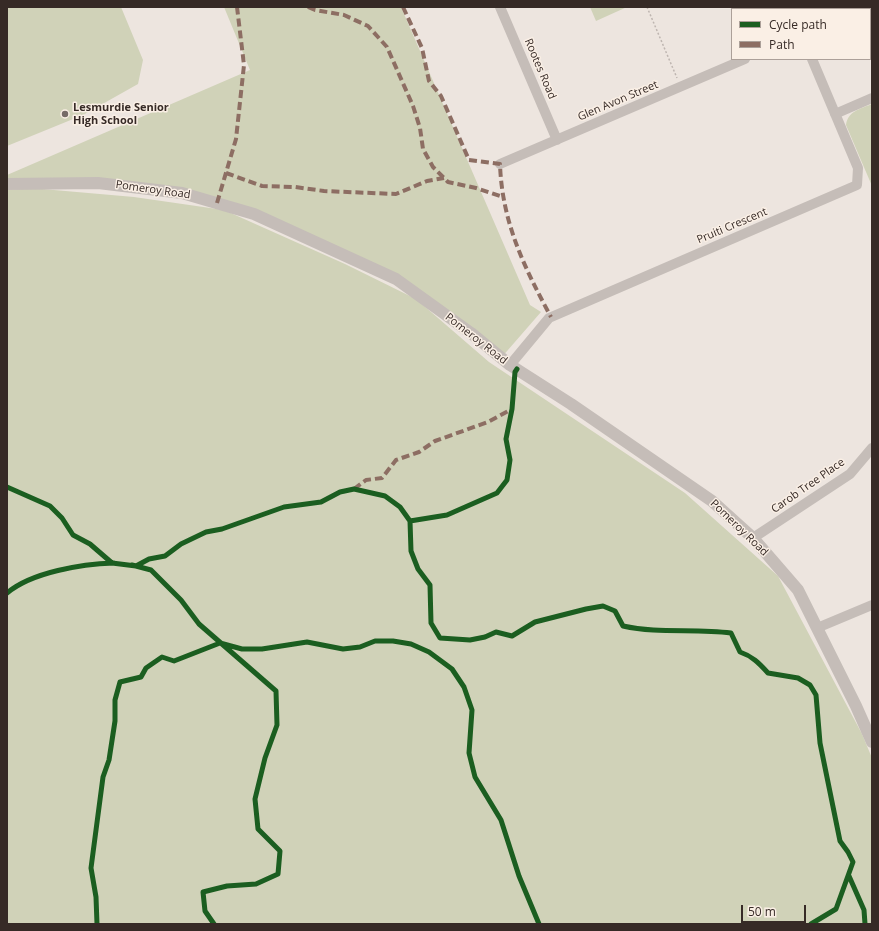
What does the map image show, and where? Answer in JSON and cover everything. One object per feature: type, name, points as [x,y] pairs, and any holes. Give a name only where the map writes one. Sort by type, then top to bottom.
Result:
[{"type":"street","name":"Rootes Road","points":[[500,7],[557,140]]},
{"type":"street","name":"Glen Avon Street","points":[[500,164],[744,60]]},
{"type":"street","name":"Pruiti Crescent","points":[[510,365],[549,318],[857,185],[858,168],[812,60]]},
{"type":"street","points":[[835,114],[872,98]]},
{"type":"street","name":"Pomeroy Road","points":[[7,184],[98,183],[182,193],[254,214],[396,279],[471,334],[510,365],[571,404],[712,501],[753,538],[798,590],[856,706],[872,742]]},
{"type":"street","name":"Carob Tree Place","points":[[753,538],[850,474],[872,448]]},
{"type":"street","points":[[818,628],[872,605]]},
{"type":"path","points":[[647,7],[681,87]]},
{"type":"green space","points":[[7,7],[121,7],[143,60],[138,84],[83,115],[7,146]]},
{"type":"green space","points":[[224,7],[401,7],[530,305],[541,312],[501,358],[396,279],[254,214],[182,193],[7,184],[7,175],[250,70]]},
{"type":"green space","points":[[590,7],[627,7],[596,21]]},
{"type":"green space","points":[[872,104],[872,186],[846,125],[847,120],[855,111]]},
{"type":"green space","points":[[31,188],[134,197],[224,210],[345,264],[416,299],[489,362],[685,493],[778,576],[862,734],[872,758],[872,924],[7,924],[7,190]]},
{"type":"marked path","points":[[217,203],[236,139],[244,65],[237,7]]},
{"type":"marked path","points":[[308,7],[315,10],[344,15],[368,26],[387,47],[413,106],[420,128],[423,149],[433,167],[448,182],[476,188],[503,197]]},
{"type":"marked path","points":[[403,7],[422,48],[429,81],[441,96],[469,160],[500,164],[505,205],[516,244],[551,317]]},
{"type":"marked path","points":[[226,173],[262,186],[295,187],[324,191],[396,194],[427,181],[444,178]]},
{"type":"marked path","points":[[354,489],[366,480],[382,478],[396,460],[419,452],[435,441],[488,422],[512,409]]},
{"type":"cycle path","points":[[410,521],[447,515],[497,493],[507,480],[510,460],[506,439],[512,409],[515,372],[517,369]]},
{"type":"cycle path","points":[[7,487],[50,506],[62,518],[73,535],[90,544],[112,563],[136,566],[149,559],[165,556],[181,544],[206,532],[222,529],[284,507],[321,502],[340,492],[354,489],[385,496],[400,507],[410,521],[411,551],[418,569],[430,585],[431,623],[440,638],[470,640],[485,637],[496,632],[512,636],[535,622],[603,606],[615,611],[623,626],[650,630],[731,633],[740,652],[755,660],[768,673],[798,678],[810,685],[816,695],[820,743],[840,841],[853,862],[836,909],[811,924]]},
{"type":"cycle path","points":[[7,593],[30,580],[58,570],[87,565],[114,563]]},
{"type":"cycle path","points":[[132,565],[151,570],[181,600],[199,624],[276,691],[277,725],[265,758],[255,799],[258,829],[280,851],[278,874],[256,884],[227,886],[203,892],[205,911],[214,924]]},
{"type":"cycle path","points":[[97,924],[96,897],[91,868],[103,777],[109,760],[115,721],[115,700],[120,682],[141,677],[146,668],[162,657],[174,661],[220,643],[242,649],[262,649],[307,642],[343,649],[360,647],[375,641],[393,641],[411,644],[429,652],[452,669],[464,687],[472,710],[469,753],[475,777],[501,820],[519,876],[539,924]]},
{"type":"cycle path","points":[[849,876],[864,910],[865,924]]},
{"type":"place","name":"Lesmurdie Senior High School","points":[[65,114]]}]
